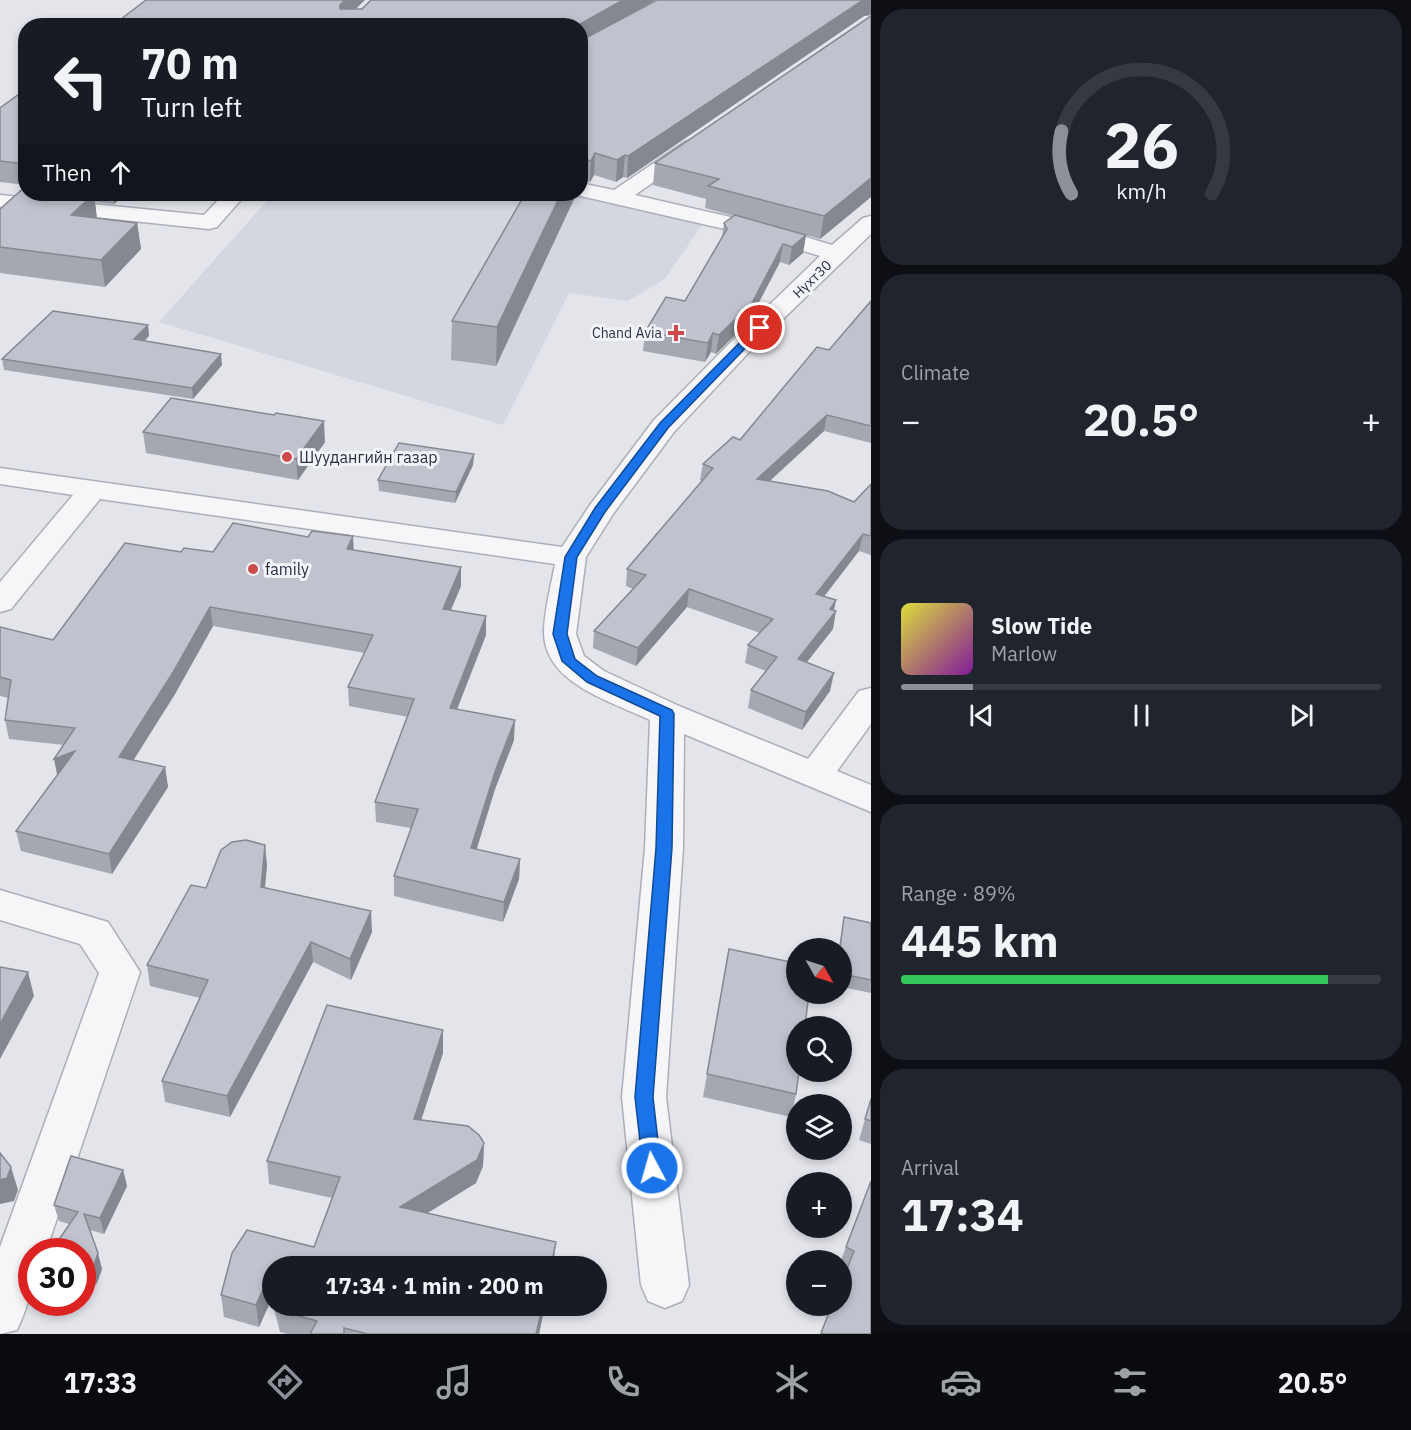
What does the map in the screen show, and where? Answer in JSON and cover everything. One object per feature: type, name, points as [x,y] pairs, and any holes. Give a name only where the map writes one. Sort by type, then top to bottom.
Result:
[{"type":"street","points":[[618,196],[706,136]]},
{"type":"street","points":[[588,190],[761,231],[837,254]]},
{"type":"street","points":[[0,201],[209,222],[228,201]]},
{"type":"street","name":"Нүхт30","points":[[571,557],[600,511],[664,426],[743,344],[871,223]]},
{"type":"street","points":[[0,476],[571,557],[560,634],[569,661],[592,679],[667,714],[871,799]]},
{"type":"street","points":[[0,602],[94,488]]},
{"type":"street","points":[[815,776],[871,699]]},
{"type":"street","points":[[665,1285],[644,1097],[664,848],[667,714]]},
{"type":"street","points":[[0,905],[94,933],[120,972],[0,1314]]},
{"type":"shaded area","points":[[588,196],[704,222],[665,279],[628,301],[569,293],[503,425],[159,322],[267,201],[588,201]]},
{"type":"building","points":[[146,0],[345,0],[340,5],[340,9],[362,9],[371,0],[623,0],[588,20],[122,18]]},
{"type":"building","points":[[657,0],[863,0],[628,156],[625,155],[617,160],[595,153],[591,161],[588,160],[588,37]]},
{"type":"building","points":[[871,16],[871,178],[824,216],[708,186],[719,179],[655,163]]},
{"type":"building","points":[[18,95],[18,163],[0,161],[0,108]]},
{"type":"building","points":[[18,193],[18,201],[86,201],[71,215],[137,223],[101,260],[0,247],[0,209]]},
{"type":"building","points":[[521,201],[558,201],[497,327],[452,321]]},
{"type":"building","points":[[735,215],[806,235],[792,247],[783,244],[752,303],[719,335],[713,333],[708,343],[645,332],[666,297],[685,301],[727,229],[724,223]]},
{"type":"building","points":[[871,301],[871,426],[827,415],[757,479],[828,491],[854,502],[871,484],[871,536],[863,534],[816,594],[836,600],[830,609],[836,611],[798,659],[834,673],[806,712],[751,690],[777,657],[748,645],[773,619],[689,589],[638,648],[594,631],[646,575],[627,569],[713,468],[703,464],[733,437],[740,440],[817,347],[829,350]]},
{"type":"building","points":[[53,311],[148,325],[134,339],[221,354],[192,388],[2,359]]},
{"type":"building","points":[[171,398],[324,421],[296,459],[143,432]]},
{"type":"building","points":[[399,443],[474,454],[456,492],[378,480]]},
{"type":"building","points":[[233,523],[308,537],[312,531],[353,536],[347,549],[461,567],[443,609],[486,616],[450,708],[515,720],[496,769],[471,848],[520,859],[504,902],[394,876],[418,809],[375,802],[414,699],[348,687],[373,635],[210,607],[172,674],[119,757],[165,767],[109,854],[16,831],[75,751],[54,759],[75,728],[5,720],[11,680],[0,677],[0,627],[53,640],[125,543],[181,552],[184,548],[213,552]]},
{"type":"building","points":[[246,840],[265,845],[261,887],[371,911],[350,959],[311,942],[227,1096],[162,1081],[208,980],[147,965],[191,885],[206,888],[221,850],[232,842]]},
{"type":"building","points":[[844,917],[871,923],[871,980],[852,976],[852,938],[841,938]]},
{"type":"building","points":[[729,949],[786,961],[786,1004],[808,1004],[806,1016],[786,1016],[786,1082],[798,1082],[796,1094],[707,1074]]},
{"type":"building","points":[[0,967],[28,972],[0,1024]]},
{"type":"building","points":[[327,1005],[443,1030],[414,1119],[468,1126],[479,1135],[484,1143],[477,1160],[400,1207],[556,1242],[553,1256],[262,1256],[262,1292],[256,1305],[221,1295],[232,1253],[247,1230],[314,1247],[340,1177],[267,1161]]},
{"type":"building","points":[[871,1099],[871,1121],[865,1119]]},
{"type":"building","points":[[0,1153],[11,1167],[7,1178],[0,1180]]},
{"type":"building","points":[[71,1156],[123,1170],[100,1218],[84,1214],[93,1238],[60,1238],[78,1212],[54,1205]]},
{"type":"building","points":[[871,1181],[871,1334],[823,1334],[821,1333],[828,1316],[852,1316],[852,1256],[854,1251],[846,1247],[849,1238],[852,1238],[852,1231]]},
{"type":"building","points":[[299,1316],[540,1316],[536,1334],[368,1334],[344,1328],[344,1334],[310,1334],[317,1321]]},
{"type":"place","name":"Chand Avia","points":[[676,333]]},
{"type":"place","name":"Шуудангийн газар","points":[[287,457]]},
{"type":"place","name":"family","points":[[253,569]]},
{"type":"route","points":[[652,1168],[644,1097],[664,848],[667,714],[592,679],[569,661],[560,634],[571,557],[600,511],[664,426],[760,328]]}]
